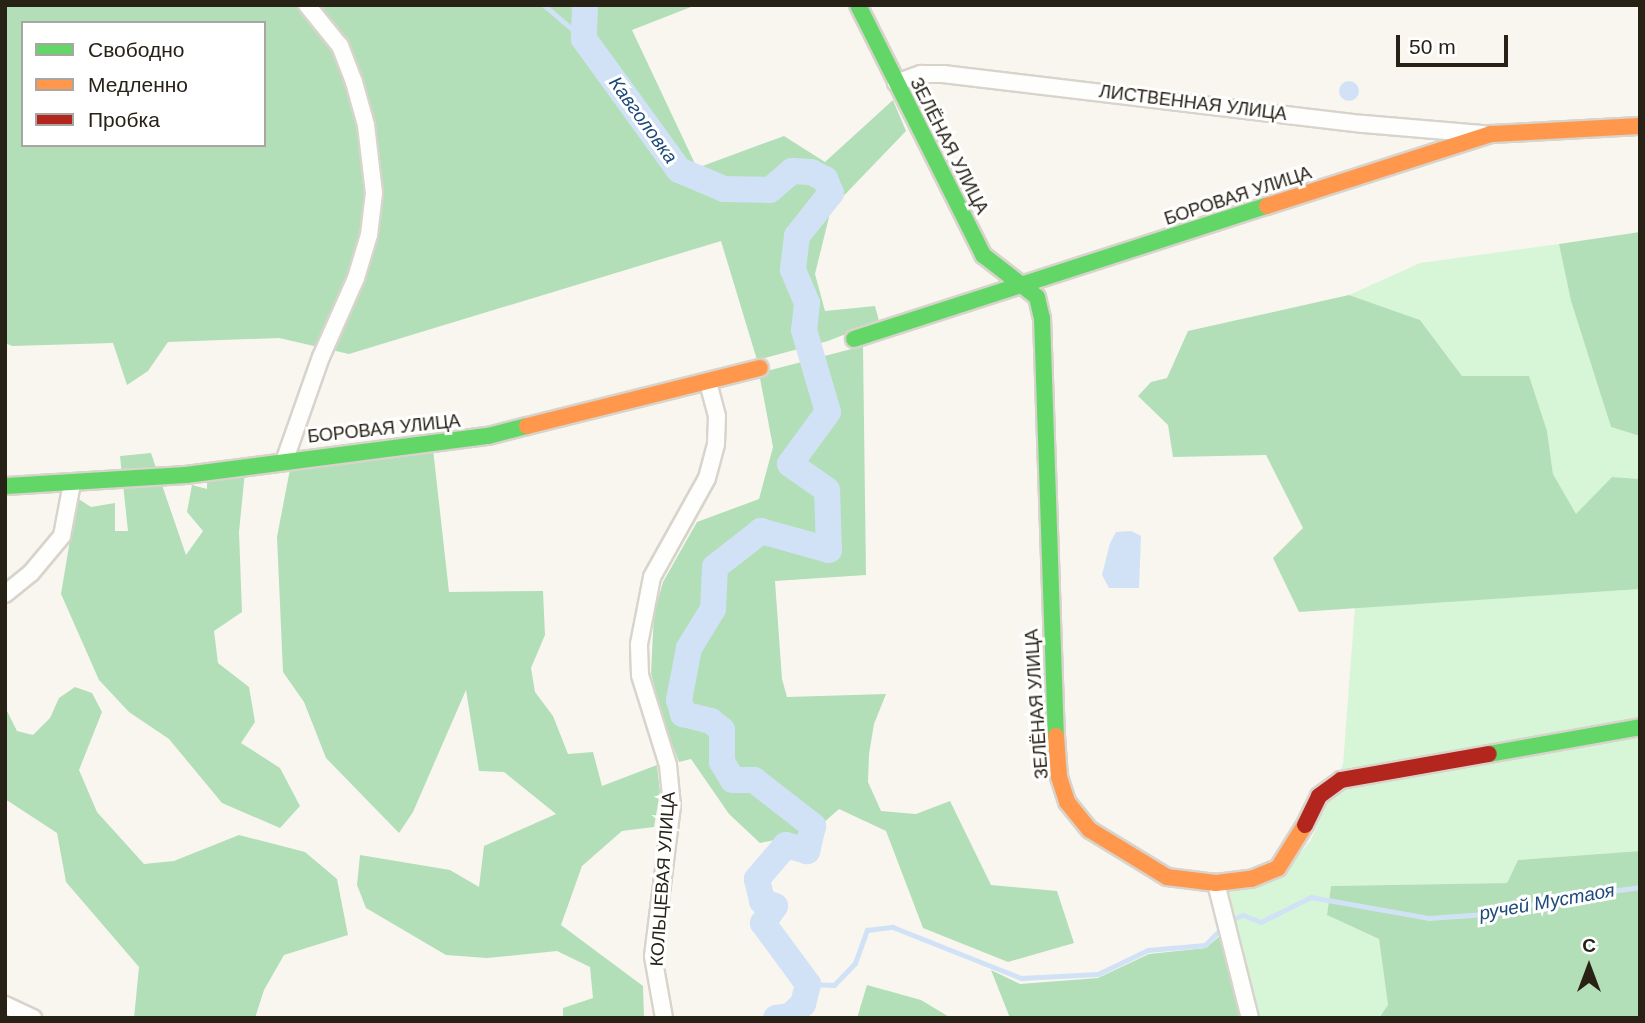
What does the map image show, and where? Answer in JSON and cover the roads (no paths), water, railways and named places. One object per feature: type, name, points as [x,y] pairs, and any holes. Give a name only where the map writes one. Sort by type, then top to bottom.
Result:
[{"type":"street","points":[[285,459],[321,357],[356,278],[369,235],[374,193],[366,125],[354,82],[340,46],[307,5]]},
{"type":"street","name":"ЗЕЛЁНАЯ УЛИЦА","points":[[858,5],[983,256],[1037,297],[1042,318],[1051,657],[1063,790],[1090,830],[1167,877],[1216,883],[1251,879],[1278,868],[1296,843],[1319,796],[1341,780],[1640,727]]},
{"type":"street","name":"ЛИСТВЕННАЯ УЛИЦА","points":[[896,83],[921,74],[943,74],[1363,124],[1491,134]]},
{"type":"street","name":"БОРОВАЯ УЛИЦА","points":[[854,339],[1491,134],[1640,125]]},
{"type":"street","name":"БОРОВАЯ УЛИЦА","points":[[5,486],[186,475],[285,459],[488,436],[760,368]]},
{"type":"street","name":"КОЛЬЦЕВАЯ УЛИЦА","points":[[664,1018],[653,956],[672,806],[668,765],[640,675],[639,644],[652,577],[707,478],[713,456],[717,416],[708,383]]},
{"type":"street","points":[[5,594],[30,573],[62,536],[72,482]]},
{"type":"street","points":[[1216,883],[1250,1018]]},
{"type":"street","points":[[5,1005],[33,1018]]},
{"type":"water","points":[[1345,81],[1353,81],[1359,91],[1353,101],[1345,101],[1339,95],[1339,87]]},
{"type":"water","points":[[1131,531],[1141,536],[1139,588],[1109,588],[1102,575],[1110,543],[1116,532]]},
{"type":"waterway","points":[[544,5],[584,39]]},
{"type":"waterway","name":"Кавголовка","points":[[585,5],[584,39],[679,170],[724,189],[770,190],[792,171],[811,172],[825,179],[831,193],[797,236],[793,270],[807,303],[804,330],[828,412],[790,464],[827,490],[829,550],[761,531],[715,567],[713,609],[689,648],[679,700],[683,714],[711,721],[722,730],[722,762],[733,780],[754,780],[813,826],[807,851],[786,845],[757,879],[762,901],[775,906],[763,923],[808,984],[803,1004],[790,1016],[776,1018]]},
{"type":"waterway","name":"ручей Мустаоя","points":[[1231,920],[1243,915],[1261,922],[1311,897],[1429,918],[1499,913],[1554,899],[1640,887]]},
{"type":"waterway","name":"ручей Мустаоя","points":[[808,984],[834,985],[855,963],[867,930],[893,927],[1021,978],[1098,974],[1148,950],[1205,945],[1222,928]]}]
